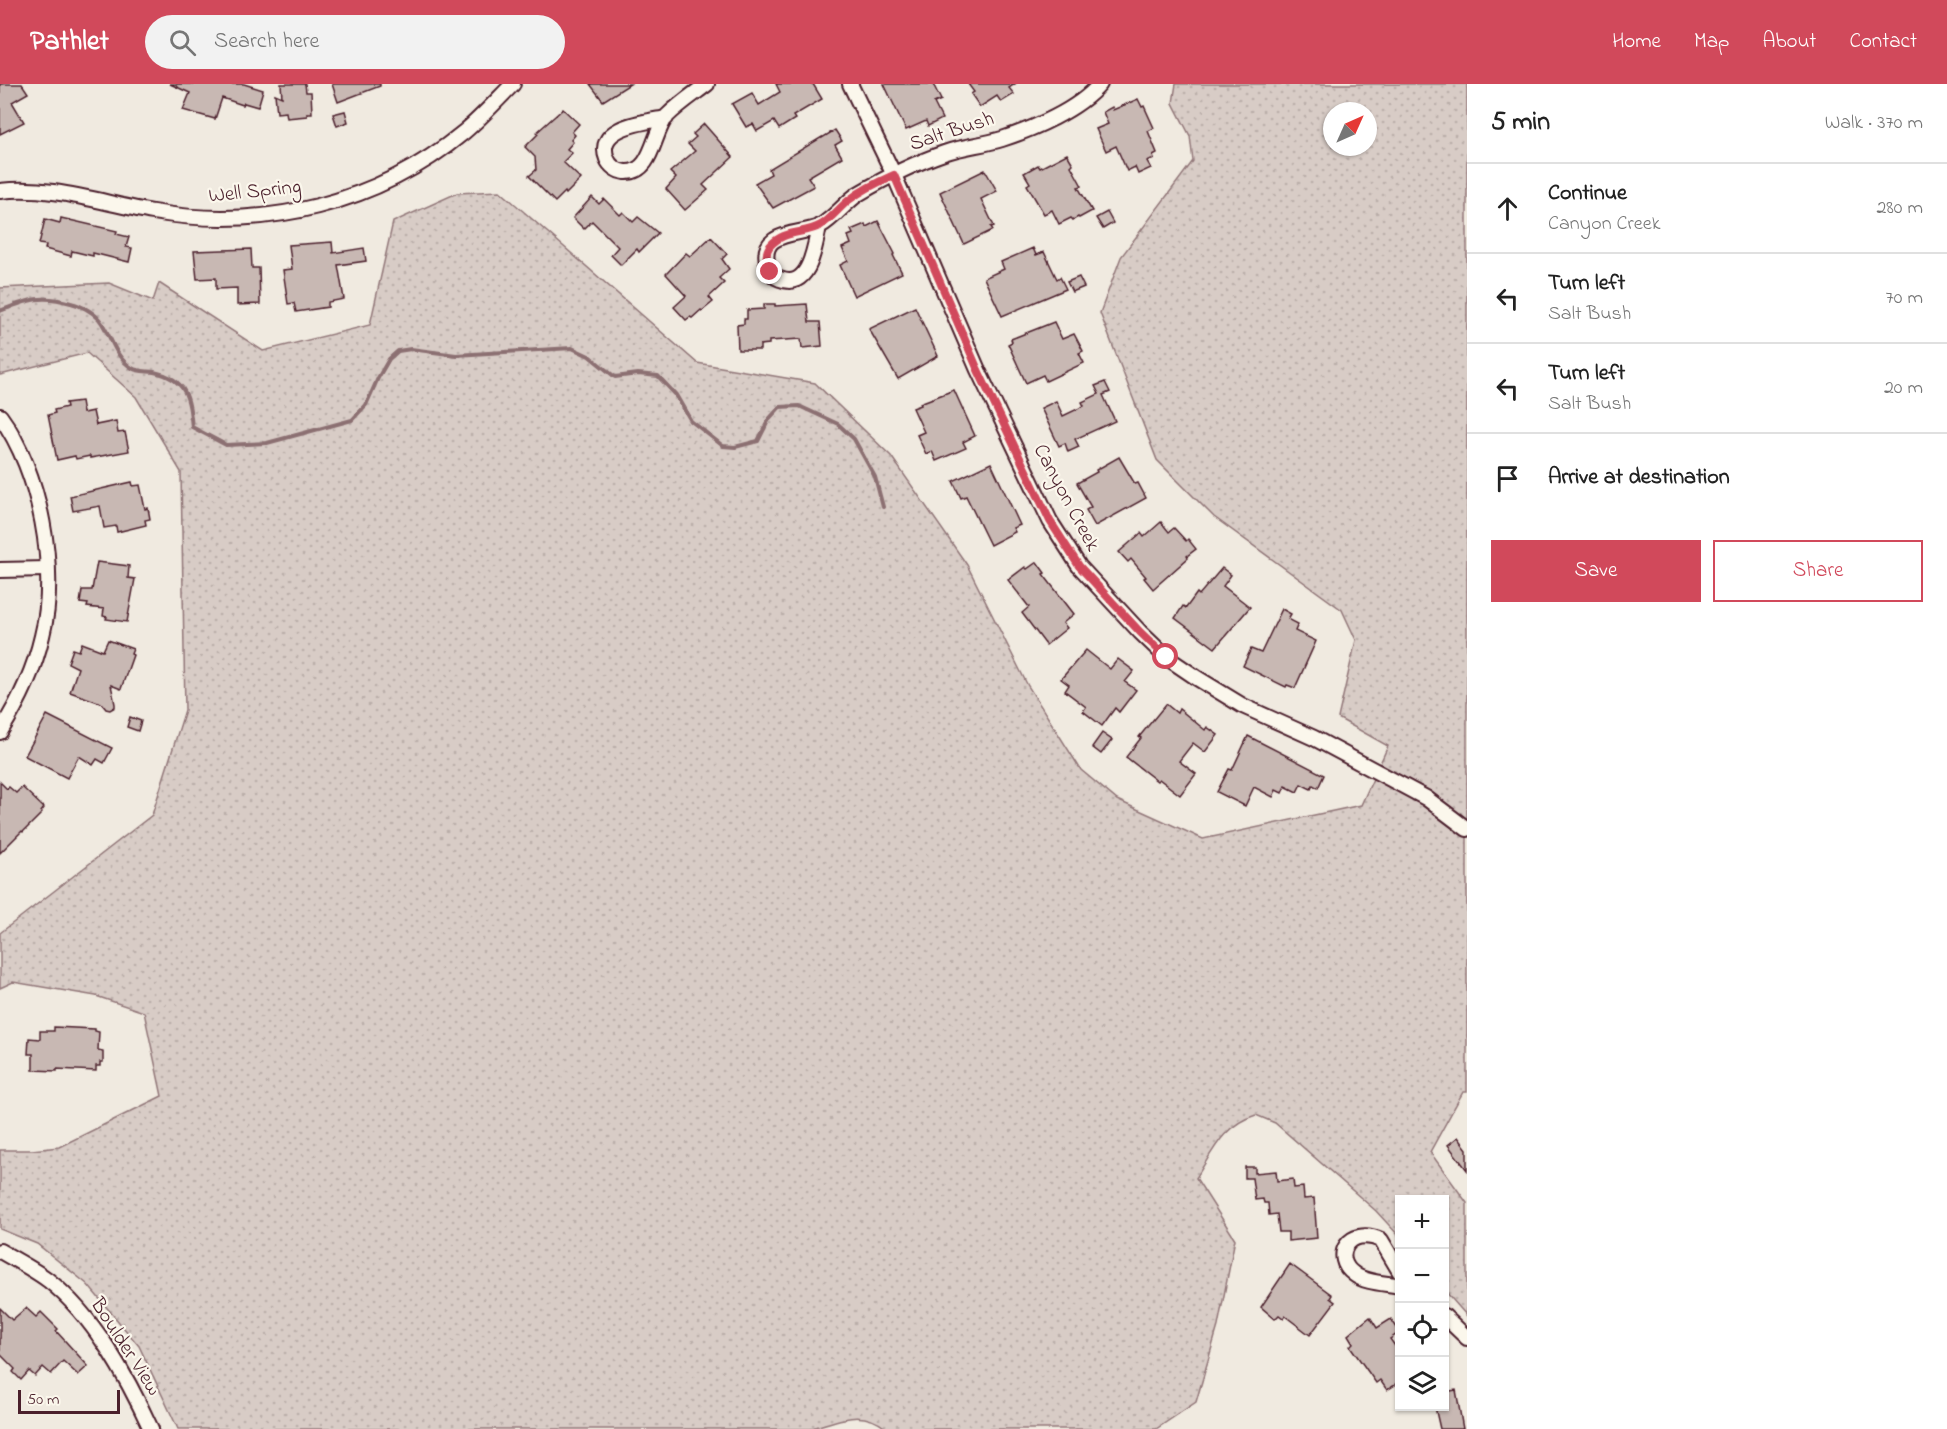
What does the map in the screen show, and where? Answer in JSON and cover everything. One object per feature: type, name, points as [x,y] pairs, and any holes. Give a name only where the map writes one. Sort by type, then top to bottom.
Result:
[{"type":"street","name":"Well Spring","points":[[0,191],[34,189],[54,191],[152,212],[201,218],[278,215],[349,198],[404,173],[465,131],[513,84]]},
{"type":"street","points":[[666,118],[624,127],[612,134],[606,142],[606,154],[616,170],[627,172],[639,167],[647,159],[666,118],[707,84]]},
{"type":"street","name":"Canyon Creek","points":[[850,84],[894,175],[978,370],[1050,521],[1079,566],[1140,632],[1166,657],[1189,673],[1243,706],[1314,738],[1426,798],[1467,829]]},
{"type":"street","name":"Salt Bush","points":[[819,226],[811,263],[802,276],[796,280],[782,281],[770,272],[767,265],[768,248],[778,237],[819,226],[851,199],[894,175],[945,153],[1002,139],[1060,115],[1093,92],[1100,84]]},
{"type":"street","points":[[0,416],[23,458],[34,488],[46,543],[48,602],[43,634],[35,662],[16,705],[0,732]]},
{"type":"street","points":[[0,570],[47,569]]},
{"type":"street","points":[[1395,1264],[1381,1240],[1364,1235],[1352,1240],[1345,1247],[1345,1264],[1355,1275],[1395,1285]]},
{"type":"street","name":"Boulder View","points":[[0,1251],[49,1281],[79,1310],[114,1360],[151,1429]]},
{"type":"street","points":[[1449,1321],[1467,1338]]},
{"type":"shaded area","points":[[1176,84],[1467,84],[1467,1092],[1463,1092],[1430,1152],[1467,1203],[1467,1316],[1449,1296],[1449,1195],[1395,1195],[1395,1232],[1376,1211],[1275,1123],[1256,1115],[1245,1119],[1227,1132],[1196,1178],[1235,1239],[1218,1326],[1196,1402],[1156,1429],[887,1429],[878,1423],[859,1417],[810,1429],[178,1429],[139,1346],[87,1284],[37,1244],[0,1229],[0,1150],[59,1147],[162,1096],[144,1012],[96,996],[13,982],[0,988],[0,933],[152,815],[185,710],[181,472],[136,397],[87,353],[0,375],[0,288],[109,283],[153,301],[159,283],[263,351],[370,325],[393,222],[457,193],[500,191],[697,363],[815,383],[891,456],[967,565],[1028,686],[1081,770],[1117,800],[1203,839],[1361,805],[1388,746],[1338,718],[1356,640],[1342,610],[1214,517],[1157,460],[1100,313],[1121,257],[1193,161],[1190,136],[1173,103]]},
{"type":"building","points":[[0,84],[22,84],[28,93],[12,102],[24,122],[0,134]]},
{"type":"building","points":[[170,84],[244,84],[263,90],[258,107],[222,98],[215,119],[183,110],[190,93]]},
{"type":"building","points":[[281,84],[305,84],[306,92],[311,92],[312,113],[307,113],[307,116],[287,118],[286,112],[277,113],[275,94],[282,97]]},
{"type":"building","points":[[332,84],[380,84],[380,86],[338,102]]},
{"type":"building","points":[[590,84],[630,84],[603,101]]},
{"type":"building","points":[[776,84],[813,84],[822,99],[793,116],[795,119],[779,129],[774,121],[757,131],[753,124],[746,127],[732,104],[752,93],[759,105],[780,92]]},
{"type":"building","points":[[884,84],[933,84],[941,100],[934,103],[942,119],[928,126],[926,121],[906,130]]},
{"type":"building","points":[[968,84],[1015,84],[1009,88],[1014,94],[1001,102],[997,96],[980,107],[971,94],[974,92]]},
{"type":"building","points":[[1138,99],[1142,107],[1144,106],[1154,128],[1148,131],[1157,153],[1153,155],[1154,158],[1147,161],[1151,168],[1138,174],[1135,167],[1127,171],[1116,146],[1106,151],[1096,129],[1108,124],[1103,112]]},
{"type":"building","points":[[563,109],[579,124],[572,132],[575,135],[571,140],[573,142],[567,149],[572,153],[563,162],[581,179],[555,202],[529,176],[536,170],[535,157],[525,147],[538,134],[536,133]]},
{"type":"building","points":[[345,111],[348,122],[337,126],[333,114]]},
{"type":"building","points":[[704,124],[733,157],[703,185],[708,190],[685,210],[666,189],[676,178],[670,172],[695,151],[688,144],[696,137],[693,134]]},
{"type":"building","points":[[835,130],[842,141],[835,145],[842,157],[808,177],[814,186],[773,208],[755,183],[771,174],[769,169]]},
{"type":"building","points":[[1067,154],[1082,186],[1078,187],[1092,211],[1059,224],[1052,210],[1044,214],[1027,185],[1030,183],[1024,173],[1038,165],[1040,168]]},
{"type":"building","points":[[985,170],[997,191],[981,199],[994,226],[991,227],[993,230],[964,244],[940,192]]},
{"type":"building","points":[[592,197],[599,204],[604,199],[620,215],[623,212],[633,222],[638,217],[658,233],[639,252],[637,249],[621,265],[611,255],[618,247],[592,221],[584,229],[573,218]]},
{"type":"building","points":[[1107,212],[1113,223],[1103,229],[1096,218]]},
{"type":"building","points":[[61,218],[117,231],[116,234],[129,237],[126,247],[132,248],[129,262],[93,253],[93,256],[72,251],[71,256],[45,249],[46,245],[39,244],[45,219],[60,223]]},
{"type":"building","points":[[878,221],[902,273],[854,296],[840,265],[848,261],[842,248],[851,244],[848,236],[853,234],[851,230],[865,224],[866,227]]},
{"type":"building","points":[[711,237],[727,254],[722,259],[729,269],[719,278],[724,283],[709,297],[713,302],[686,320],[674,307],[686,296],[666,274],[686,253],[690,256]]},
{"type":"building","points":[[332,242],[333,253],[364,248],[366,261],[338,265],[344,299],[328,302],[328,307],[296,312],[294,303],[288,304],[283,270],[292,269],[289,245]]},
{"type":"building","points":[[1033,248],[1036,255],[1044,252],[1057,279],[1060,277],[1066,289],[1002,316],[984,278],[1004,269],[1001,262]]},
{"type":"building","points":[[251,249],[252,268],[259,268],[260,304],[237,305],[237,288],[216,289],[216,278],[197,279],[194,251]]},
{"type":"building","points":[[1079,277],[1084,287],[1072,292],[1067,282]]},
{"type":"building","points":[[764,304],[775,304],[775,306],[807,304],[809,322],[820,322],[822,346],[802,348],[801,339],[769,341],[769,344],[760,345],[760,350],[738,350],[737,325],[744,324],[744,319],[747,319],[747,310],[764,309]]},
{"type":"building","points":[[915,307],[938,356],[898,379],[869,329]]},
{"type":"building","points":[[1054,322],[1062,339],[1074,334],[1083,351],[1079,353],[1084,363],[1046,381],[1043,375],[1026,383],[1008,344],[1012,342],[1011,339]]},
{"type":"building","points":[[1105,382],[1110,392],[1103,395],[1115,421],[1075,439],[1079,447],[1068,452],[1065,443],[1059,446],[1041,408],[1056,401],[1063,416],[1084,406],[1082,402],[1099,394],[1095,386]]},
{"type":"building","points":[[954,390],[975,436],[963,442],[966,448],[936,461],[932,451],[926,454],[917,435],[924,432],[913,408]]},
{"type":"building","points":[[81,401],[83,413],[93,411],[96,425],[116,421],[118,433],[125,432],[129,451],[90,458],[90,456],[76,459],[75,456],[57,460],[48,415],[55,413],[54,410],[67,407],[66,403]]},
{"type":"building","points":[[1119,457],[1146,498],[1095,526],[1086,510],[1091,507],[1077,483]]},
{"type":"building","points":[[991,463],[1020,525],[1013,528],[1015,532],[990,545],[966,496],[961,498],[953,481]]},
{"type":"building","points":[[132,482],[133,486],[140,485],[145,509],[148,508],[150,519],[145,520],[146,525],[117,532],[116,526],[104,528],[100,506],[73,511],[70,496]]},
{"type":"building","points":[[1161,522],[1169,532],[1174,528],[1196,549],[1153,589],[1131,559],[1128,562],[1119,552],[1141,533],[1144,537]]},
{"type":"building","points":[[97,562],[129,566],[128,578],[135,579],[127,622],[106,619],[107,617],[103,616],[104,609],[87,607],[88,604],[80,603],[82,590],[92,590]]},
{"type":"building","points":[[1037,562],[1045,573],[1043,574],[1074,614],[1063,623],[1067,628],[1046,645],[1022,613],[1029,607],[1008,580],[1025,567],[1027,569]]},
{"type":"building","points":[[1222,568],[1231,575],[1223,586],[1250,607],[1215,648],[1175,618],[1183,606],[1186,608],[1197,593],[1199,595]]},
{"type":"building","points":[[1282,609],[1291,614],[1288,619],[1298,624],[1295,631],[1316,641],[1295,688],[1287,685],[1286,687],[1243,666],[1251,649],[1261,653]]},
{"type":"building","points":[[108,640],[133,649],[121,689],[111,685],[115,707],[110,710],[101,703],[70,692],[78,668],[68,663],[73,649],[79,651],[82,643],[103,651]]},
{"type":"building","points":[[1086,650],[1110,669],[1118,659],[1134,671],[1125,682],[1136,690],[1119,712],[1115,708],[1102,726],[1083,711],[1086,707],[1065,691],[1069,685],[1061,679]]},
{"type":"building","points":[[1166,704],[1177,713],[1179,709],[1205,730],[1207,727],[1218,735],[1205,752],[1193,743],[1179,761],[1196,774],[1180,795],[1126,757]]},
{"type":"building","points":[[47,715],[112,748],[104,763],[97,759],[93,765],[79,756],[67,778],[25,756]]},
{"type":"building","points":[[130,717],[141,721],[138,731],[127,727]]},
{"type":"building","points":[[1102,733],[1112,740],[1101,754],[1092,747]]},
{"type":"building","points":[[1248,736],[1324,775],[1318,788],[1313,785],[1311,789],[1301,784],[1297,792],[1285,786],[1282,793],[1276,790],[1273,797],[1254,787],[1245,806],[1217,792],[1229,769],[1232,770]]},
{"type":"building","points":[[0,782],[7,789],[9,787],[16,793],[22,787],[44,808],[42,813],[0,853]]},
{"type":"building","points":[[54,1027],[95,1029],[99,1032],[98,1050],[103,1051],[103,1062],[100,1062],[100,1066],[96,1066],[96,1071],[33,1070],[33,1054],[28,1054],[29,1038],[40,1039],[40,1031],[54,1031]]},
{"type":"building","points":[[1458,1137],[1467,1149],[1467,1170],[1448,1145]]},
{"type":"building","points":[[1245,1167],[1255,1167],[1255,1173],[1276,1171],[1277,1181],[1293,1179],[1294,1188],[1303,1187],[1304,1199],[1314,1198],[1317,1238],[1288,1241],[1288,1232],[1279,1232],[1277,1214],[1269,1215],[1268,1203],[1264,1203],[1263,1199],[1255,1200],[1252,1178],[1245,1178]]},
{"type":"building","points":[[1290,1264],[1332,1295],[1330,1298],[1335,1302],[1310,1335],[1285,1316],[1283,1318],[1279,1315],[1275,1319],[1261,1307]]},
{"type":"building","points":[[0,1308],[12,1320],[26,1308],[36,1317],[41,1312],[88,1366],[78,1375],[63,1361],[51,1374],[43,1367],[35,1376],[29,1371],[21,1380],[13,1372],[15,1369],[0,1354]]},
{"type":"building","points":[[1370,1317],[1377,1328],[1391,1319],[1395,1325],[1395,1336],[1390,1339],[1395,1346],[1395,1385],[1387,1390],[1380,1380],[1376,1383],[1350,1346],[1353,1343],[1348,1335]]},
{"type":"building","points":[[1456,1390],[1463,1429],[1440,1429],[1436,1411],[1449,1411],[1449,1391]]},
{"type":"waterway","points":[[0,311],[27,301],[51,299],[74,304],[93,313],[126,363],[137,370],[154,372],[173,379],[184,391],[192,427],[226,445],[267,443],[352,420],[366,405],[389,359],[398,351],[411,349],[456,355],[572,348],[589,356],[615,377],[638,374],[658,376],[676,395],[691,421],[723,446],[735,447],[758,441],[769,419],[780,407],[799,406],[838,424],[854,439],[875,477],[883,507]]},
{"type":"route","points":[[770,272],[766,256],[768,248],[778,237],[819,226],[851,199],[894,175],[978,370],[1050,521],[1079,566],[1107,598],[1166,657]]}]
